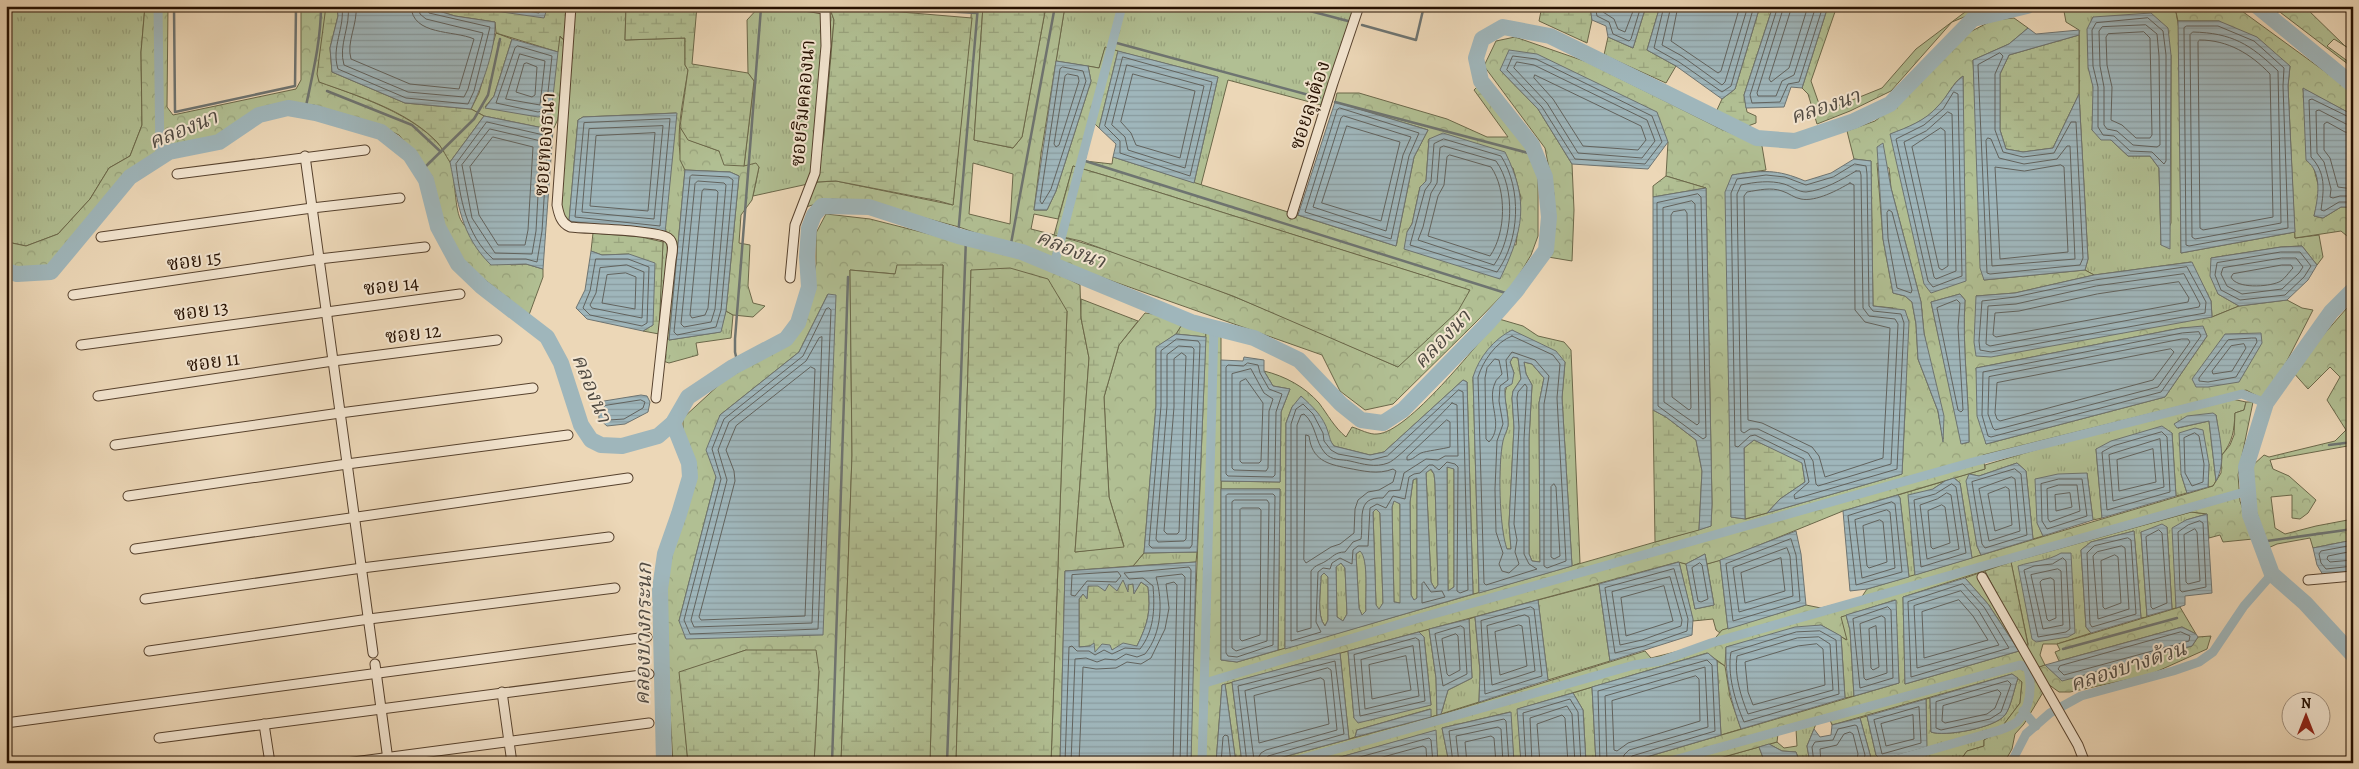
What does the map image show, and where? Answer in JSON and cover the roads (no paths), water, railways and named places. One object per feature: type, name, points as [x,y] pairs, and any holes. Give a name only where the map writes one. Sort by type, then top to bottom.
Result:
[{"type":"street","name":"ซอยทองธนา","points":[[571,6],[557,205],[564,224],[570,227],[650,234],[665,237],[670,241],[672,245],[671,260],[656,398]]},
{"type":"street","name":"ซอยริมคลองนา","points":[[790,278],[795,225],[815,173],[826,46],[825,9],[804,6]]},
{"type":"street","name":"ซอยลุงต๋อง","points":[[1292,214],[1332,84],[1359,6]]},
{"type":"street","points":[[178,174],[305,156],[365,150]]},
{"type":"street","points":[[305,156],[373,653]]},
{"type":"street","points":[[101,237],[400,198]]},
{"type":"street","name":"ซอย 15","points":[[73,295],[319,259],[425,247]]},
{"type":"street","name":"ซอย 14","points":[[326,310],[460,294]]},
{"type":"street","name":"ซอย 13","points":[[81,345],[326,310]]},
{"type":"street","name":"ซอย 12","points":[[333,361],[497,340]]},
{"type":"street","name":"ซอย 11","points":[[98,396],[333,361]]},
{"type":"street","points":[[115,445],[533,388]]},
{"type":"street","points":[[128,496],[347,464],[568,436]]},
{"type":"street","points":[[135,548],[628,478]]},
{"type":"street","points":[[145,599],[362,568],[610,537]]},
{"type":"street","points":[[1982,576],[2078,745],[2085,763]]},
{"type":"street","points":[[2308,580],[2353,576]]},
{"type":"street","points":[[149,651],[369,619],[614,588]]},
{"type":"street","points":[[6,724],[647,637]]},
{"type":"street","points":[[374,664],[377,674],[388,760]]},
{"type":"street","points":[[160,738],[380,707],[649,674]]},
{"type":"street","points":[[502,692],[512,763]]},
{"type":"street","points":[[346,763],[388,760],[509,741],[649,723]]},
{"type":"street","points":[[264,724],[270,763]]},
{"type":"water","points":[[337,6],[422,6],[455,16],[495,22],[491,55],[471,109],[405,103],[332,72],[330,48],[338,16]]},
{"type":"water","points":[[474,6],[548,6],[544,18],[474,8]]},
{"type":"water","points":[[1590,6],[1646,6],[1633,48],[1608,37],[1606,26],[1592,20]]},
{"type":"water","points":[[1660,6],[1760,6],[1735,89],[1722,99],[1676,66],[1647,50]]},
{"type":"water","points":[[1773,6],[1828,6],[1802,88],[1791,87],[1784,107],[1746,108],[1744,95]]},
{"type":"water","points":[[2151,13],[2168,28],[2171,55],[2170,249],[2161,245],[2159,168],[2150,156],[2128,156],[2111,140],[2101,140],[2092,130],[2093,87],[2088,67],[2087,29],[2093,17]]},
{"type":"water","points":[[2178,21],[2219,21],[2257,37],[2290,66],[2288,86],[2295,232],[2181,253]]},
{"type":"water","points":[[2028,28],[2036,34],[2079,30],[2079,35],[2009,55],[2000,74],[2000,130],[2006,149],[2023,152],[2053,148],[2079,94],[2088,259],[2085,270],[1984,280],[1980,268],[1973,60],[2009,44]]},
{"type":"water","points":[[512,39],[558,52],[551,114],[538,117],[485,108],[494,96]]},
{"type":"water","points":[[1509,50],[1537,54],[1657,112],[1668,142],[1648,169],[1572,164],[1538,109],[1500,70]]},
{"type":"water","points":[[1118,51],[1218,77],[1194,183],[1113,157],[1116,144],[1099,128]]},
{"type":"water","points":[[1056,61],[1088,66],[1091,81],[1056,191],[1047,210],[1034,210]]},
{"type":"water","points":[[1963,76],[1966,281],[1931,293],[1924,284],[1890,134],[1928,116]]},
{"type":"water","points":[[2303,88],[2353,115],[2353,207],[2341,207],[2323,218],[2314,216],[2318,186],[2315,172],[2306,160]]},
{"type":"water","points":[[1335,102],[1428,130],[1414,157],[1396,246],[1298,215]]},
{"type":"water","points":[[677,113],[665,233],[569,221],[578,120],[583,117]]},
{"type":"water","points":[[484,116],[553,130],[543,269],[526,264],[491,265],[481,254],[467,230],[458,204],[450,162]]},
{"type":"water","points":[[1443,133],[1505,152],[1513,170],[1518,186],[1520,216],[1514,246],[1500,279],[1404,249],[1420,187],[1426,181],[1429,139]]},
{"type":"water","points":[[1883,143],[1891,188],[1921,302],[1924,333],[1944,416],[1943,442],[1938,411],[1918,359],[1916,324],[1912,302],[1905,296],[1893,293],[1883,239],[1877,147]]},
{"type":"water","points":[[1854,159],[1871,161],[1873,306],[1905,310],[1909,322],[1902,474],[1767,513],[1780,499],[1805,482],[1802,463],[1754,440],[1744,448],[1745,519],[1731,517],[1725,192],[1732,175],[1769,172],[1786,174],[1805,181],[1831,173]]},
{"type":"water","points":[[685,170],[730,172],[739,176],[726,311],[721,332],[669,340]]},
{"type":"water","points":[[1706,188],[1712,504],[1711,526],[1699,530],[1702,471],[1696,440],[1666,417],[1653,410],[1653,197]]},
{"type":"water","points":[[2302,246],[2317,265],[2308,280],[2287,300],[2239,306],[2218,294],[2210,276],[2211,258],[2281,247]]},
{"type":"water","points":[[591,251],[602,255],[629,254],[655,263],[653,325],[643,331],[587,319],[576,308],[585,290]]},
{"type":"water","points":[[2192,262],[2211,301],[2212,317],[1991,357],[1976,356],[1974,342],[1976,296],[2015,293],[2094,275]]},
{"type":"water","points":[[828,294],[836,295],[823,635],[686,639],[679,621],[716,477],[706,450],[720,415],[799,352]]},
{"type":"water","points":[[1960,294],[1965,300],[1964,335],[1969,442],[1961,444],[1931,302]]},
{"type":"water","points":[[2203,326],[2207,336],[2165,397],[1986,444],[1977,416],[1976,368],[2181,328]]},
{"type":"water","points":[[1512,330],[1556,351],[1565,362],[1562,398],[1572,566],[1479,593],[1473,377],[1479,362],[1488,349]],"holes":[[[1513,357],[1518,358],[1521,379],[1513,391],[1512,398],[1514,427],[1509,524],[1511,549],[1507,549],[1502,526],[1500,464],[1503,441],[1508,426],[1505,388],[1512,384],[1514,373],[1510,362]],[[1524,362],[1532,364],[1544,378],[1539,403],[1540,562],[1532,561],[1529,554],[1529,439],[1532,385],[1526,374]]]},
{"type":"water","points":[[2261,333],[2262,343],[2239,382],[2196,387],[2192,379],[2225,334]]},
{"type":"water","points":[[1176,334],[1206,337],[1197,552],[1144,553],[1156,406],[1156,347]]},
{"type":"water","points":[[1244,357],[1264,360],[1264,371],[1273,386],[1290,389],[1281,412],[1280,482],[1221,481],[1221,360],[1243,361]]},
{"type":"water","points":[[1463,380],[1467,382],[1473,594],[1285,649],[1286,423],[1292,407],[1301,396],[1324,421],[1334,446],[1370,455],[1384,452]],"holes":[[[1447,467],[1454,469],[1454,587],[1448,591]],[[1431,469],[1434,474],[1435,483],[1438,585],[1435,589],[1431,582],[1426,473]],[[1417,478],[1417,598],[1414,600],[1411,595],[1410,502],[1413,480]],[[1394,501],[1400,504],[1400,603],[1394,602],[1392,507]],[[1376,509],[1380,513],[1383,603],[1379,609],[1376,605],[1373,512]],[[1360,551],[1365,562],[1366,611],[1362,615],[1359,608],[1356,554]],[[1341,563],[1345,568],[1347,614],[1343,621],[1337,617],[1336,567]],[[1324,573],[1328,577],[1328,620],[1325,626],[1322,622],[1320,602],[1321,576]]]},
{"type":"water","points":[[641,395],[647,396],[650,402],[648,412],[625,424],[607,426],[599,419],[598,402]]},
{"type":"water","points":[[2213,413],[2216,415],[2222,457],[2216,481],[2209,421],[2177,428],[2174,424],[2187,416]]},
{"type":"water","points":[[2162,426],[2172,433],[2176,496],[2102,518],[2096,449],[2111,441]]},
{"type":"water","points":[[2195,428],[2203,430],[2209,464],[2208,487],[2187,493],[2181,474],[2179,433]]},
{"type":"water","points":[[2017,463],[2026,471],[2033,539],[1981,555],[1977,546],[1966,481],[1969,474],[1979,476]]},
{"type":"water","points":[[2087,473],[2093,520],[2043,536],[2037,523],[2035,479],[2058,474]]},
{"type":"water","points":[[1954,478],[1960,483],[1972,558],[1915,575],[1908,495],[1933,489],[1945,481]]},
{"type":"water","points":[[1221,489],[1280,489],[1278,650],[1237,662],[1221,660]]},
{"type":"water","points":[[1898,495],[1900,498],[1909,577],[1867,589],[1850,591],[1843,511]]},
{"type":"water","points":[[2207,514],[2212,593],[2185,596],[2185,605],[2176,608],[2172,528],[2186,520]]},
{"type":"water","points":[[2162,524],[2167,527],[2172,609],[2147,616],[2141,532]]},
{"type":"water","points":[[1796,531],[1801,554],[1806,605],[1728,629],[1720,560]]},
{"type":"water","points":[[2134,531],[2141,618],[2091,633],[2086,627],[2081,550],[2091,542]]},
{"type":"water","points":[[2353,540],[2353,571],[2323,575],[2317,565],[2313,548]]},
{"type":"water","points":[[2061,553],[2071,553],[2075,633],[2068,637],[2036,642],[2032,639],[2018,566]]},
{"type":"water","points":[[1705,554],[1714,605],[1695,609],[1686,564]]},
{"type":"water","points":[[1196,562],[1191,763],[1060,763],[1065,571]],"holes":[[[1123,580],[1128,592],[1128,585],[1133,584],[1134,594],[1141,582],[1148,587],[1148,617],[1137,646],[1123,643],[1112,650],[1110,645],[1102,644],[1095,652],[1094,643],[1090,646],[1079,647],[1079,599],[1083,594],[1087,599],[1088,586],[1098,586],[1105,591],[1109,584],[1117,591]]]},
{"type":"water","points":[[1679,562],[1693,619],[1692,635],[1610,661],[1599,584]]},
{"type":"water","points":[[1965,578],[1988,604],[2019,651],[1905,684],[1903,597]]},
{"type":"water","points":[[1538,600],[1548,680],[1479,702],[1480,671],[1475,617]]},
{"type":"water","points":[[1896,600],[1899,683],[1854,696],[1850,630],[1846,615]]},
{"type":"water","points":[[1469,619],[1472,678],[1448,690],[1441,714],[1437,715],[1436,678],[1429,629]]},
{"type":"water","points":[[1821,625],[1841,636],[1845,698],[1741,729],[1729,689],[1726,647],[1795,627]]},
{"type":"water","points":[[2182,627],[2198,637],[2192,646],[2062,681],[2045,665]]},
{"type":"water","points":[[1419,632],[1424,637],[1431,705],[1358,723],[1354,718],[1348,651]]},
{"type":"water","points":[[1340,653],[1349,739],[1261,763],[1242,763],[1232,682]]},
{"type":"water","points":[[1708,653],[1717,661],[1721,735],[1626,763],[1596,763],[1592,687]]},
{"type":"water","points":[[2012,674],[2018,678],[2009,707],[2005,715],[1999,720],[1969,730],[1947,733],[1931,732],[1930,698]]},
{"type":"water","points":[[1225,684],[1236,763],[1216,763],[1222,685]]},
{"type":"water","points":[[1573,693],[1583,710],[1586,763],[1521,763],[1517,709]]},
{"type":"water","points":[[1926,699],[1927,747],[1881,760],[1876,755],[1867,716]]},
{"type":"water","points":[[1431,709],[1431,717],[1355,737],[1357,730]]},
{"type":"water","points":[[1511,712],[1514,763],[1449,763],[1442,728]]},
{"type":"water","points":[[1860,718],[1871,758],[1865,763],[1810,763],[1807,746],[1814,729],[1820,737],[1831,735],[1832,725]]},
{"type":"water","points":[[1436,730],[1438,763],[1319,763]]},
{"type":"water","points":[[1769,744],[1782,751],[1796,752],[1800,763],[1765,763],[1759,747]]},
{"type":"waterway","points":[[158,6],[160,158]]},
{"type":"waterway","points":[[174,6],[175,112],[295,86],[296,6]]},
{"type":"waterway","points":[[305,111],[318,46],[321,6]]},
{"type":"waterway","points":[[850,6],[977,13]]},
{"type":"waterway","points":[[958,236],[978,6]]},
{"type":"waterway","points":[[1010,249],[1055,6]]},
{"type":"waterway","points":[[1054,265],[1122,6]]},
{"type":"waterway","points":[[1291,6],[1348,21]]},
{"type":"waterway","points":[[1362,25],[1416,40],[1424,6]]},
{"type":"waterway","name":"คลองนา","points":[[6,271],[17,274],[51,272],[130,177],[169,152],[219,142],[259,115],[288,108],[316,113],[381,132],[410,155],[426,180],[438,227],[458,264],[482,287],[547,337],[561,363],[581,425],[591,440],[601,445],[622,446],[658,436],[673,423],[688,397],[733,367],[786,339],[798,323],[809,287],[807,257],[809,228],[814,215],[822,206],[869,207],[958,236],[1022,252],[1191,322],[1254,338],[1299,360],[1341,404],[1361,420],[1383,423],[1403,410],[1487,324],[1516,291],[1546,250],[1549,217],[1545,177],[1532,145],[1481,81],[1476,58],[1482,39],[1503,27],[1550,36],[1757,138],[1795,141],[1854,121],[1890,104],[1973,19],[2027,6]]},
{"type":"waterway","name":"คลองนา","points":[[2257,6],[2353,85]]},
{"type":"waterway","points":[[2273,19],[2281,6]]},
{"type":"waterway","points":[[738,365],[735,339],[761,8]]},
{"type":"waterway","points":[[421,171],[474,119],[488,95],[500,39]]},
{"type":"waterway","points":[[1113,42],[1320,98]]},
{"type":"waterway","points":[[327,91],[412,125],[441,152]]},
{"type":"waterway","points":[[1335,102],[1536,155]]},
{"type":"waterway","points":[[1082,160],[1512,295]]},
{"type":"waterway","points":[[947,763],[966,238]]},
{"type":"waterway","points":[[832,763],[848,277]]},
{"type":"waterway","points":[[2353,290],[2331,312],[2266,403],[2246,467],[2250,515],[2272,574],[2305,603],[2353,655]]},
{"type":"waterway","points":[[1202,763],[1214,328]]},
{"type":"waterway","points":[[1205,683],[1416,619],[1973,462],[2242,394],[2266,403]]},
{"type":"waterway","name":"คลองบางกระนก","points":[[664,763],[660,589],[665,554],[690,477],[689,463],[673,423]]},
{"type":"waterway","points":[[2329,445],[2353,442]]},
{"type":"waterway","points":[[1287,763],[1634,665],[1661,661],[1711,643],[2248,491]]},
{"type":"waterway","points":[[2260,542],[2353,529]]},
{"type":"waterway","name":"คลองบางด้วน","points":[[2011,763],[2026,734],[2050,713],[2081,696],[2173,671],[2199,662],[2213,652],[2244,606],[2272,574]]},
{"type":"waterway","points":[[2063,649],[2177,618]]},
{"type":"waterway","points":[[2349,650],[2353,649]]},
{"type":"waterway","points":[[1663,763],[2020,665],[2028,668],[2030,682],[2028,702],[2018,721],[2000,730],[1885,763]]},
{"type":"waterway","points":[[2023,711],[2036,726]]}]
